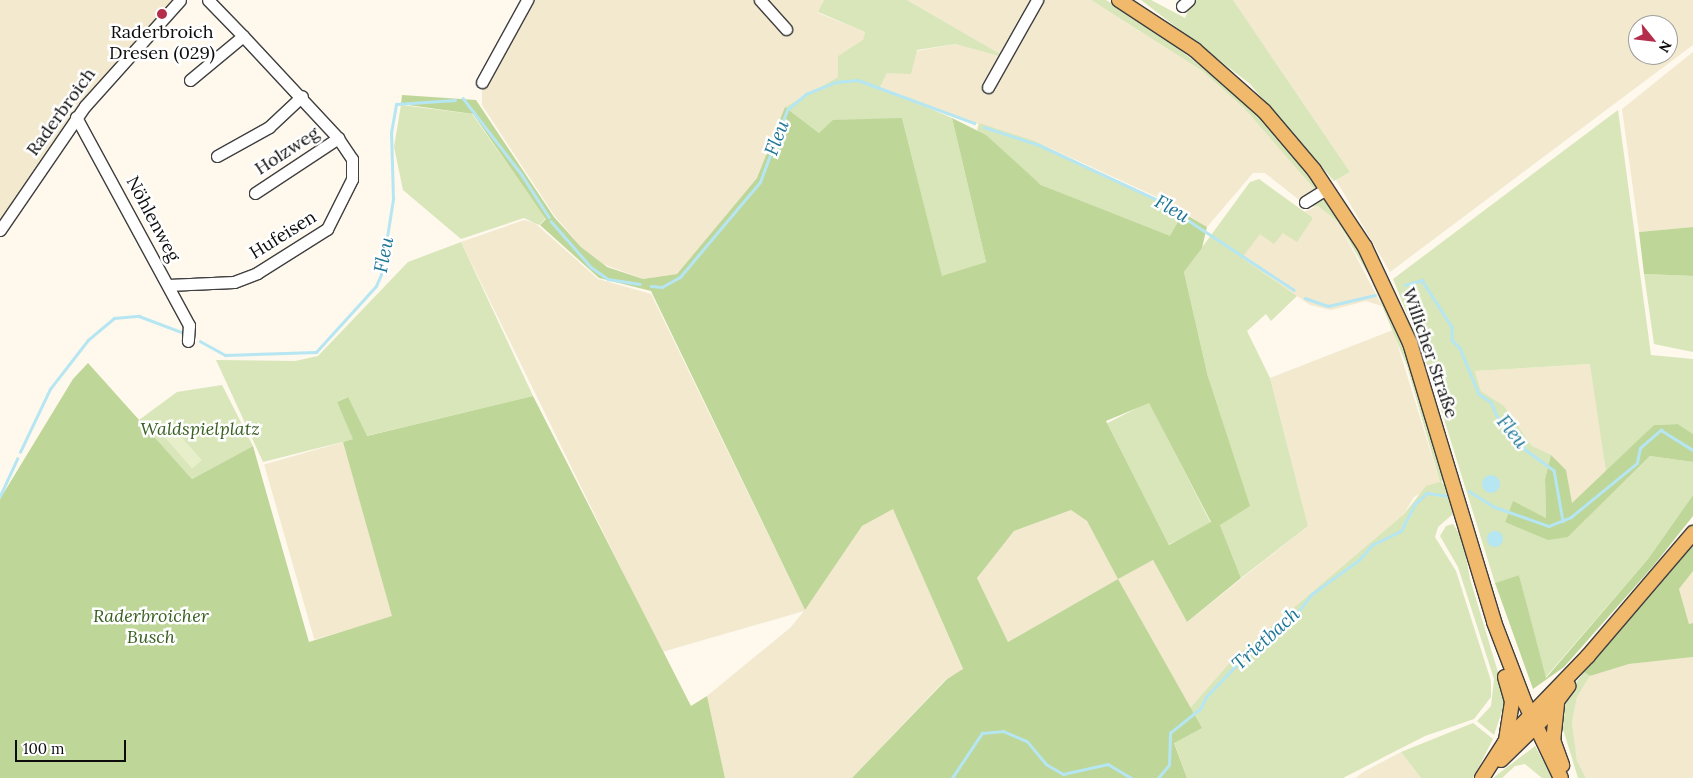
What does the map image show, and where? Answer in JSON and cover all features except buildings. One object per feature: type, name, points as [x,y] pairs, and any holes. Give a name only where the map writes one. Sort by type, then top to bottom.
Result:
[{"type":"main road","name":"Willicher Straße","points":[[1119,0],[1183,41],[1238,87],[1327,188],[1374,263],[1404,328],[1494,622],[1532,721],[1561,778]]},
{"type":"main road","points":[[1482,777],[1693,533]]},
{"type":"main road","points":[[1494,622],[1494,641],[1512,702],[1505,742]]},
{"type":"main road","points":[[1482,777],[1505,742],[1558,700],[1588,656]]},
{"type":"main road","points":[[1558,700],[1553,740],[1567,778]]},
{"type":"street","name":"Raderbroich","points":[[0,230],[76,117],[180,0]]},
{"type":"street","name":"Hufeisen","points":[[168,285],[245,279],[327,229],[338,215],[354,170],[351,156],[302,96],[208,0]]},
{"type":"street","points":[[482,82],[528,0]]},
{"type":"street","points":[[760,0],[786,29]]},
{"type":"street","points":[[988,87],[1037,0]]},
{"type":"street","points":[[190,80],[243,36]]},
{"type":"street","points":[[217,156],[269,127],[302,96]]},
{"type":"street","name":"Nöhlenweg","points":[[76,117],[189,325],[188,341]]},
{"type":"street","name":"Holzweg","points":[[255,193],[338,138]]},
{"type":"street","points":[[1305,202],[1327,188]]},
{"type":"shaded area","points":[[0,0],[178,0],[109,74],[0,225]]},
{"type":"shaded area","points":[[530,0],[824,0],[818,13],[865,32],[863,41],[838,56],[838,77],[785,107],[757,178],[677,274],[643,279],[603,264],[581,247],[554,215],[482,105],[482,86]]},
{"type":"shaded area","points":[[907,0],[1091,0],[1201,70],[1244,108],[1317,192],[1298,199],[1265,173],[1253,173],[1207,227],[1157,197],[1037,142],[1010,136],[880,87],[887,73],[917,51],[955,44],[1005,57]]},
{"type":"shaded area","points":[[1233,0],[1693,0],[1693,45],[1678,56],[1678,15],[1628,15],[1628,65],[1666,65],[1390,272],[1336,180],[1350,172]]},
{"type":"shaded area","points":[[1693,52],[1693,227],[1639,232],[1622,109]]},
{"type":"shaded area","points":[[1318,206],[1338,222],[1382,306],[1366,301],[1331,310],[1310,305],[1242,258],[1260,233],[1283,233],[1313,219],[1304,212]]},
{"type":"shaded area","points":[[524,220],[535,223],[598,279],[651,294],[805,610],[862,526],[893,508],[963,670],[946,679],[852,778],[725,778],[707,696],[790,628],[804,611],[662,652],[461,242]]},
{"type":"shaded area","points":[[1393,330],[1440,482],[1414,497],[1404,514],[1233,659],[1190,708],[1118,579],[1008,642],[977,578],[1014,531],[1071,510],[1087,521],[1118,578],[1153,560],[1187,622],[1308,526],[1270,378]]},
{"type":"shaded area","points":[[1591,364],[1606,472],[1571,504],[1565,469],[1532,446],[1504,406],[1481,391],[1475,371]]},
{"type":"shaded area","points":[[343,442],[393,617],[314,640],[264,465]]},
{"type":"shaded area","points":[[1693,571],[1693,623],[1689,624],[1679,589]]},
{"type":"shaded area","points":[[1693,657],[1693,778],[1586,778],[1577,761],[1572,722],[1577,697],[1590,676],[1629,664]]},
{"type":"shaded area","points":[[1401,752],[1421,778],[1355,778],[1365,771]]},
{"type":"green space","points":[[824,0],[907,0],[1007,58],[955,44],[917,50],[911,74],[887,73],[880,87],[952,118],[986,262],[942,277],[902,118],[819,133],[785,107],[838,77],[838,56],[863,40],[865,32],[818,12]]},
{"type":"green space","points":[[1091,0],[1106,0],[1150,26],[1252,107],[1319,187],[1317,192],[1244,108],[1201,70]]},
{"type":"green space","points":[[1132,0],[1176,27],[1225,65],[1274,112],[1330,180],[1177,30]]},
{"type":"green space","points":[[1141,0],[1151,0],[1185,18],[1193,0],[1233,0],[1350,172],[1334,181],[1249,83]]},
{"type":"green space","points":[[402,95],[476,100],[554,217],[581,247],[607,267],[643,279],[677,274],[757,178],[785,107],[819,133],[833,120],[902,118],[942,276],[986,262],[952,118],[986,135],[1041,185],[1170,236],[1183,213],[1207,227],[1202,248],[1184,272],[1208,377],[1250,506],[1220,525],[1241,578],[1187,622],[1153,560],[1118,579],[1202,728],[1174,743],[1187,778],[852,778],[947,679],[963,669],[893,509],[862,526],[805,610],[651,291],[599,278],[540,225],[546,219],[473,114],[401,104]],"holes":[[[1149,403],[1211,522],[1169,545],[1106,421]],[[1071,510],[1087,521],[1118,579],[1008,642],[977,578],[1014,531]]]},
{"type":"green space","points":[[401,105],[472,114],[546,218],[539,225],[524,218],[461,239],[403,190],[394,147]]},
{"type":"green space","points":[[1618,110],[1651,355],[1693,359],[1693,434],[1678,424],[1654,425],[1606,472],[1590,364],[1475,371],[1481,391],[1504,406],[1532,446],[1551,455],[1545,479],[1546,518],[1513,502],[1505,522],[1568,537],[1650,456],[1693,462],[1693,495],[1648,559],[1545,678],[1519,575],[1495,583],[1426,361],[1393,279]]},
{"type":"green space","points":[[979,123],[1037,142],[1183,213],[1170,237],[1041,185],[977,130]]},
{"type":"green space","points":[[1259,179],[1313,218],[1297,242],[1283,233],[1274,244],[1260,234],[1242,258],[1297,296],[1271,321],[1266,314],[1247,331],[1270,378],[1308,526],[1241,578],[1220,525],[1208,377],[1184,272],[1250,182]]},
{"type":"green space","points":[[1324,195],[1352,236],[1399,330],[1445,479],[1441,482],[1448,487],[1454,513],[1438,527],[1435,537],[1456,571],[1491,681],[1491,697],[1474,719],[1425,736],[1343,778],[1187,778],[1174,742],[1201,728],[1190,708],[1233,659],[1404,514],[1426,486],[1440,482],[1407,366],[1371,279],[1338,222],[1318,206],[1311,207]]},
{"type":"green space","points":[[1693,227],[1693,276],[1644,274],[1639,232]]},
{"type":"green space","points":[[461,242],[533,396],[366,436],[347,397],[337,402],[354,439],[263,462],[216,360],[295,361],[318,356],[408,262]]},
{"type":"green space","points":[[1644,274],[1693,276],[1693,352],[1654,344]]},
{"type":"green space","name":"Raderbroicher Busch","points":[[88,363],[192,479],[253,446],[309,642],[392,616],[343,442],[353,439],[337,402],[348,397],[367,436],[533,396],[691,706],[707,696],[725,778],[0,778],[0,499],[73,379]]},
{"type":"green space","name":"Waldspielplatz","points":[[222,385],[253,446],[192,479],[139,420],[177,392]]},
{"type":"green space","points":[[1149,402],[1211,523],[1169,545],[1107,423]]},
{"type":"green space","points":[[1678,424],[1693,434],[1693,462],[1650,456],[1568,537],[1548,540],[1505,522],[1513,501],[1546,518],[1545,479],[1551,455],[1566,470],[1572,503],[1654,425]]},
{"type":"green space","points":[[173,427],[202,460],[192,469],[163,436]]},
{"type":"green space","points":[[1693,495],[1693,516],[1654,565],[1564,667],[1533,689],[1495,583],[1519,575],[1546,678],[1648,559]]},
{"type":"green space","points":[[1453,524],[1463,540],[1470,579],[1509,709],[1503,708],[1494,735],[1477,721],[1491,706],[1494,679],[1458,567],[1440,536],[1446,526]]},
{"type":"green space","points":[[1693,542],[1693,571],[1679,589],[1689,624],[1693,623],[1693,657],[1629,664],[1590,676],[1584,672]]},
{"type":"green space","points":[[1584,672],[1590,676],[1577,697],[1572,722],[1577,761],[1586,778],[1578,778],[1563,729],[1557,726],[1567,695]]},
{"type":"green space","points":[[1473,723],[1493,739],[1473,778],[1421,778],[1401,752]]},
{"type":"green space","points":[[1535,746],[1553,778],[1542,778],[1525,764],[1515,766],[1502,778],[1493,778]]},
{"type":"water","points":[[1487,475],[1495,475],[1500,480],[1498,491],[1487,493],[1482,488],[1482,480]]},
{"type":"water","points":[[1492,531],[1498,531],[1503,536],[1501,545],[1492,547],[1487,542],[1487,536]]},
{"type":"waterway","name":"Fleu","points":[[651,286],[662,287],[680,277],[760,182],[787,110],[806,94],[836,82],[858,80],[974,123]]},
{"type":"waterway","name":"Fleu","points":[[463,98],[522,175],[549,217]]},
{"type":"waterway","name":"Fleu","points":[[200,341],[225,355],[316,352],[376,286],[381,275],[393,199],[391,133],[396,104],[455,100]]},
{"type":"waterway","name":"Fleu","points":[[984,127],[1039,145],[1156,199],[1294,290]]},
{"type":"waterway","name":"Fleu","points":[[551,221],[591,267],[608,279],[640,284]]},
{"type":"waterway","name":"Fleu","points":[[1405,285],[1422,280],[1452,327],[1452,340],[1460,348],[1479,394],[1491,402],[1499,420],[1526,450],[1554,470],[1563,521]]},
{"type":"waterway","name":"Fleu","points":[[1305,298],[1328,306],[1375,295]]},
{"type":"waterway","name":"Fleu","points":[[20,452],[50,389],[88,340],[114,318],[139,316],[184,333]]},
{"type":"waterway","name":"Trietbach","points":[[1469,491],[1495,507],[1549,526],[1571,517],[1637,463],[1640,448],[1661,430],[1693,450]]},
{"type":"waterway","name":"Fleu","points":[[0,496],[17,459]]},
{"type":"waterway","name":"Trietbach","points":[[1158,778],[1169,765],[1170,733],[1200,709],[1206,697],[1261,639],[1290,622],[1312,594],[1359,560],[1372,545],[1401,531],[1415,504],[1427,493],[1449,496]]},
{"type":"waterway","name":"Trietbach","points":[[952,778],[982,733],[1003,731],[1027,741],[1046,764],[1063,774],[1108,764],[1131,778]]},
{"type":"place","name":"Raderbroich Dresen (029)","points":[[162,14]]}]
